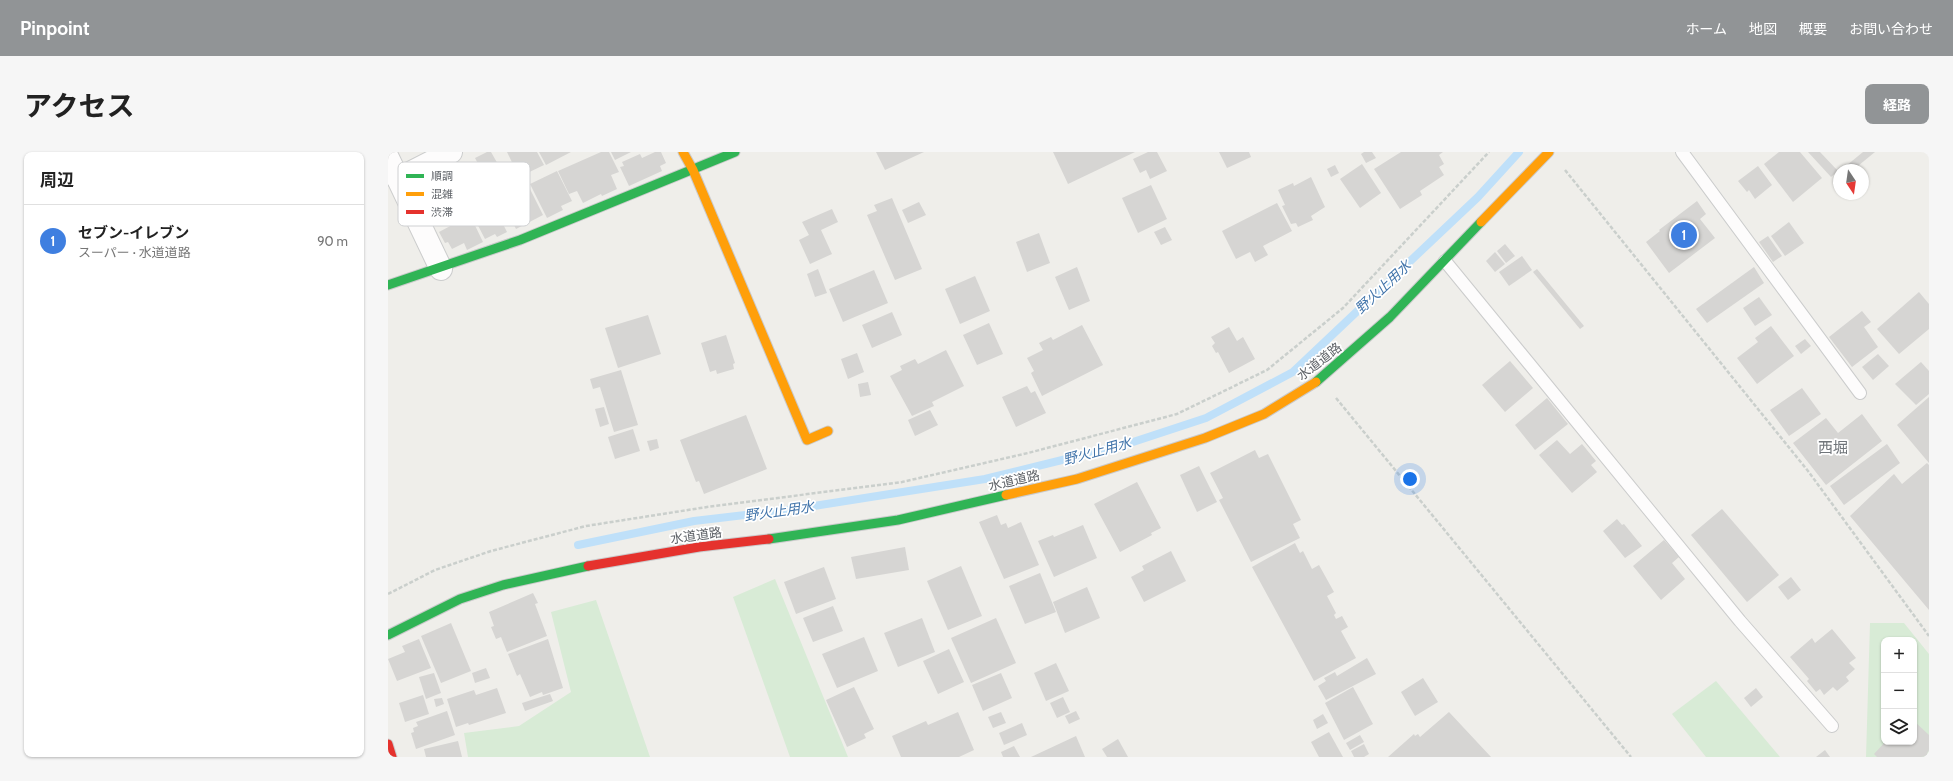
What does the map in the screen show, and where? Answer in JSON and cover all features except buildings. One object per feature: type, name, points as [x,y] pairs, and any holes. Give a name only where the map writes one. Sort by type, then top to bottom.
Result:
[{"type":"street","points":[[431,162],[451,152]]},
{"type":"street","points":[[683,152],[694,170],[807,440],[828,431]]},
{"type":"street","points":[[388,285],[441,269],[618,202],[736,152]]},
{"type":"street","name":"水道道路","points":[[388,635],[460,599],[511,584],[604,563],[692,548],[803,535],[898,520],[1077,479],[1205,438],[1264,414],[1321,379],[1390,317],[1549,152]]},
{"type":"street","points":[[388,158],[398,179]]},
{"type":"street","points":[[420,226],[441,269]]},
{"type":"street","points":[[388,744],[392,757]]},
{"type":"lane","points":[[1682,152],[1860,393]]},
{"type":"lane","points":[[1445,261],[1740,621],[1832,726]]},
{"type":"path","points":[[388,594],[435,570],[492,550],[586,526],[707,507],[902,482],[1028,453],[1177,414],[1266,370],[1343,308],[1489,152]]},
{"type":"path","points":[[1561,164],[1808,471],[1929,636]]},
{"type":"path","points":[[1321,379],[1631,757]]},
{"type":"green space","points":[[775,579],[848,757],[790,757],[733,597]]},
{"type":"green space","points":[[596,600],[650,757],[468,757],[464,733],[519,726],[571,692],[551,612]]},
{"type":"green space","points":[[1870,623],[1904,623],[1915,637],[1881,637],[1881,745],[1917,745],[1917,639],[1929,654],[1929,757],[1866,757]]},
{"type":"green space","points":[[1716,681],[1780,757],[1706,757],[1672,714]]},
{"type":"waterway","name":"野火止用水","points":[[578,545],[694,521],[795,509],[985,479],[1127,444],[1206,418],[1293,372],[1478,197],[1519,152]]},
{"type":"traffic: fast","points":[[388,285],[520,240],[735,152]]},
{"type":"traffic: fast","points":[[1316,382],[1390,317],[1481,222]]},
{"type":"traffic: fast","points":[[769,539],[898,520],[1006,495]]},
{"type":"traffic: fast","points":[[388,635],[460,599],[503,585],[588,566]]},
{"type":"traffic: slow","points":[[683,152],[693,170],[807,440],[828,431]]},
{"type":"traffic: slow","points":[[1481,222],[1549,152]]},
{"type":"traffic: slow","points":[[1006,495],[1077,479],[1205,438],[1264,414],[1316,382]]},
{"type":"traffic: jam","points":[[588,566],[699,547],[769,539]]},
{"type":"traffic: jam","points":[[388,744],[392,757]]},
{"type":"place","name":"セブン-イレブン","points":[[1684,235]]},
{"type":"district","name":"西堀","points":[[1833,448]]}]
